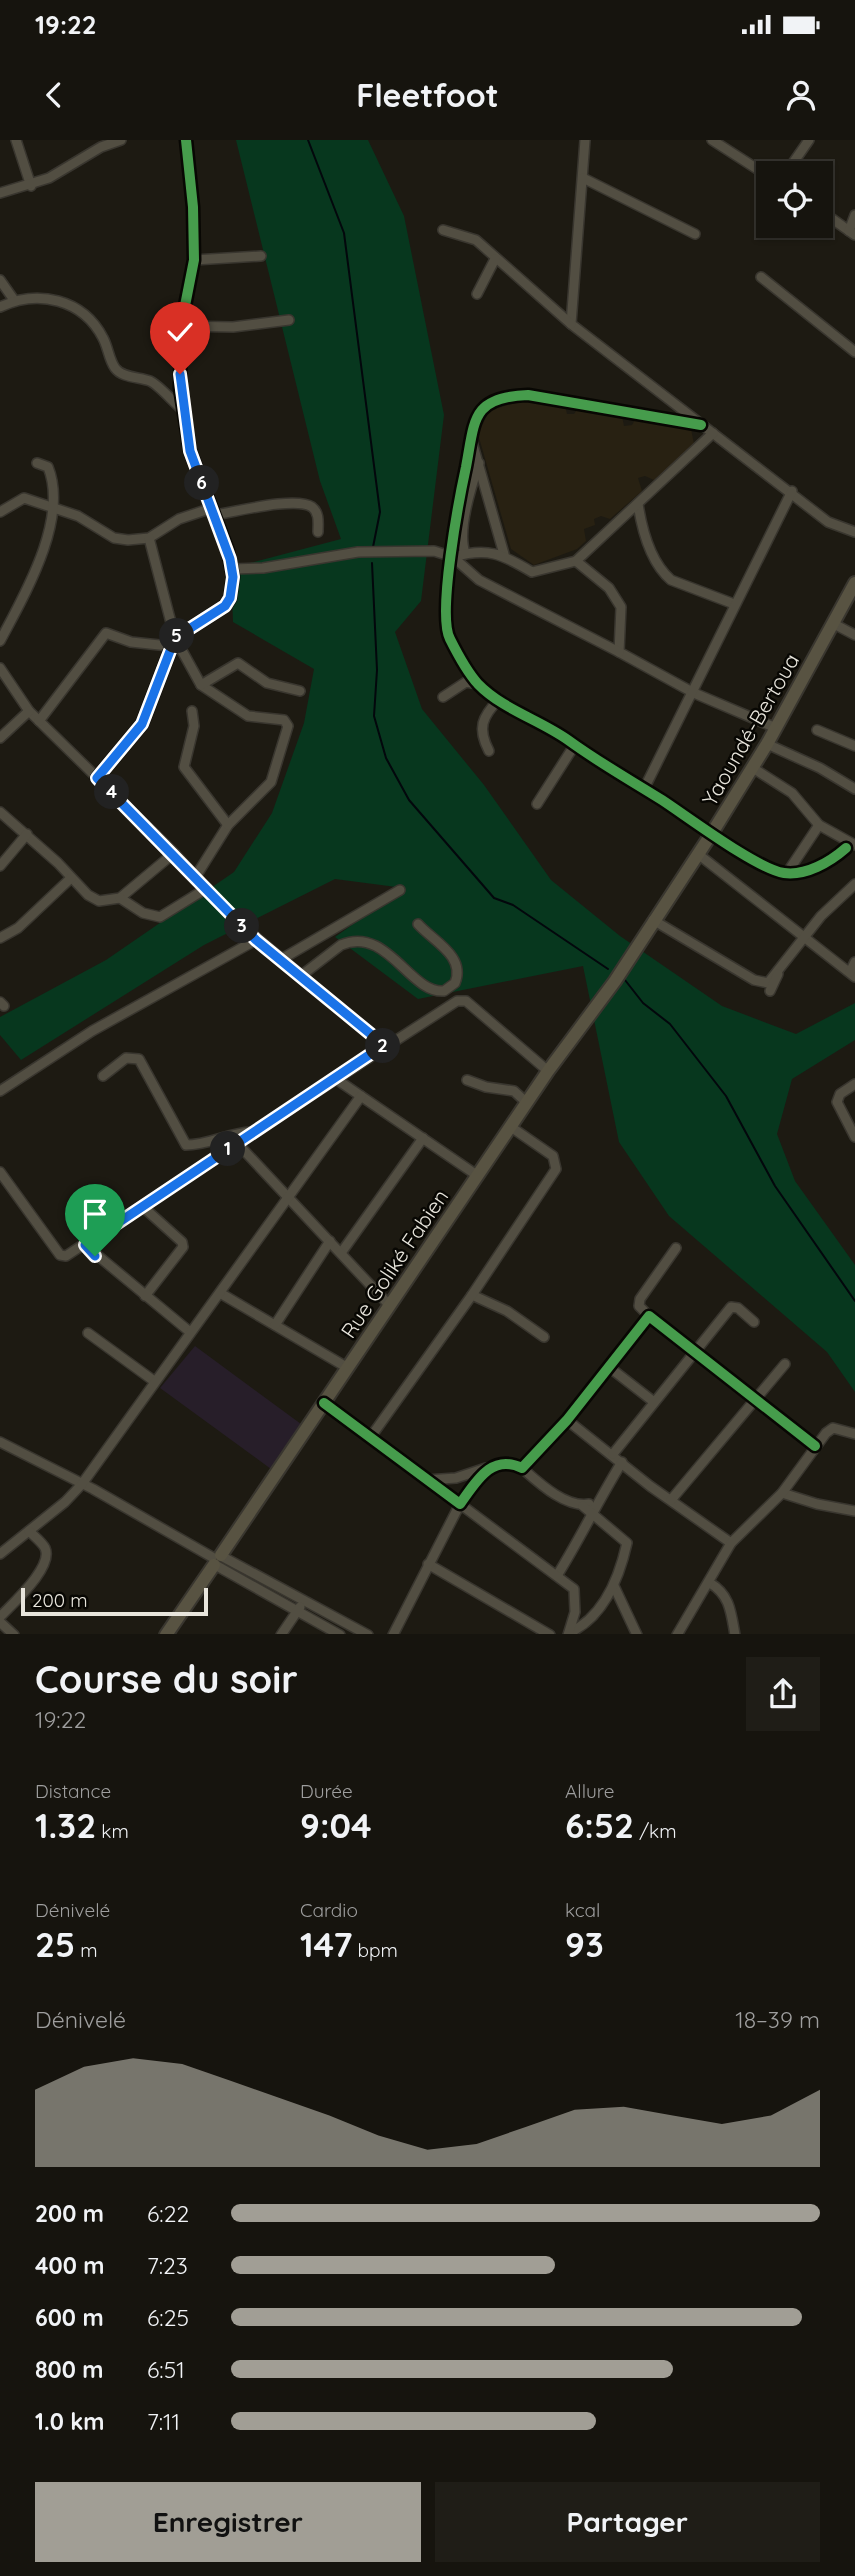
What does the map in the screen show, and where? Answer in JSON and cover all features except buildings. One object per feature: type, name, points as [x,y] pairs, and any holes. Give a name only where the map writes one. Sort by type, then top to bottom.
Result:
[{"type":"highway","name":"Yaoundé-Bertoua","points":[[603,996],[712,833],[767,744],[855,583]]},
{"type":"highway","name":"Rue Goliké Fabien","points":[[166,1634],[548,1071],[603,996]]},
{"type":"street","points":[[16,140],[31,186]]},
{"type":"street","points":[[0,193],[31,186],[68,169],[100,147],[121,140]]},
{"type":"street","points":[[571,324],[585,140]]},
{"type":"street","points":[[712,140],[756,168]]},
{"type":"street","points":[[794,161],[809,140]]},
{"type":"street","points":[[39,721],[106,633],[131,642],[172,642],[225,606],[230,598],[232,569],[190,451],[183,410],[180,374],[181,326],[194,260],[193,207],[184,141]]},
{"type":"street","points":[[583,178],[695,234]]},
{"type":"street","points":[[833,220],[852,233],[855,215]]},
{"type":"street","points":[[443,230],[469,235],[571,324],[701,425],[792,491],[828,522],[855,532]]},
{"type":"street","points":[[194,260],[261,256]]},
{"type":"street","points":[[477,294],[495,259]]},
{"type":"street","points":[[761,277],[855,352]]},
{"type":"street","points":[[0,280],[13,300]]},
{"type":"street","points":[[0,307],[13,300],[43,299],[76,307],[103,336],[115,369],[154,383],[183,410]]},
{"type":"street","points":[[181,326],[233,327],[289,320]]},
{"type":"street","points":[[701,425],[528,396],[508,396],[492,402],[476,415],[444,601],[446,629],[478,684],[712,833],[769,866],[787,873],[816,867],[851,846],[820,825],[792,793],[752,768]]},
{"type":"street","points":[[453,557],[489,551],[504,554],[532,572],[576,561],[713,433]]},
{"type":"street","points":[[471,440],[504,554]]},
{"type":"street","points":[[465,553],[461,541],[469,494],[479,461]]},
{"type":"street","points":[[0,640],[29,584],[55,507],[55,486],[48,467],[37,463]]},
{"type":"street","points":[[644,789],[792,491]]},
{"type":"street","points":[[0,513],[24,498],[78,516],[114,538],[149,538],[178,519],[213,511],[289,503],[313,508],[318,515],[318,532]]},
{"type":"street","points":[[638,504],[642,530],[664,575],[734,604]]},
{"type":"street","points":[[149,538],[172,642],[201,685],[248,716],[288,722],[271,782],[228,825],[196,876]]},
{"type":"street","points":[[232,569],[263,568],[358,552],[434,551],[453,557],[479,580],[694,693],[776,728]]},
{"type":"street","points":[[576,561],[608,588],[621,607],[619,652]]},
{"type":"street","points":[[834,624],[855,635]]},
{"type":"street","points":[[97,778],[142,724],[172,642]]},
{"type":"street","points":[[201,685],[238,663],[267,683],[299,691]]},
{"type":"street","points":[[0,668],[29,711],[174,853],[256,940],[302,975],[384,1045]]},
{"type":"street","points":[[443,697],[466,682],[478,684]]},
{"type":"street","points":[[489,751],[480,731],[481,724],[499,699]]},
{"type":"street","points":[[0,738],[29,711]]},
{"type":"street","points":[[192,711],[194,726],[184,767],[228,825]]},
{"type":"street","points":[[817,730],[855,746]]},
{"type":"street","points":[[767,744],[820,768],[855,789]]},
{"type":"street","points":[[537,804],[574,746]]},
{"type":"street","points":[[0,811],[88,895],[99,901],[120,898],[174,853]]},
{"type":"street","points":[[787,873],[820,825]]},
{"type":"street","points":[[0,866],[27,834]]},
{"type":"street","points":[[698,854],[852,974],[855,962]]},
{"type":"street","points":[[0,938],[18,928],[71,878]]},
{"type":"street","points":[[653,920],[754,980],[768,983],[779,973],[804,938],[855,884]]},
{"type":"street","points":[[120,898],[143,913],[160,917],[207,888]]},
{"type":"street","points":[[280,960],[400,890]]},
{"type":"street","points":[[302,975],[341,945],[348,942],[370,944],[388,953],[431,988],[444,991],[455,983],[456,963],[449,951],[431,940],[418,924]]},
{"type":"street","points":[[0,1091],[92,1031],[256,940]]},
{"type":"street","points":[[770,991],[778,980],[779,973]]},
{"type":"street","points":[[0,1172],[60,1255],[66,1256],[384,1045],[462,1000],[548,1071]]},
{"type":"street","points":[[103,1076],[126,1058],[139,1059],[186,1145],[199,1145],[239,1132],[253,1132]]},
{"type":"street","points":[[336,1079],[478,1176]]},
{"type":"street","points":[[467,1080],[486,1087],[514,1091],[527,1103]]},
{"type":"street","points":[[855,1084],[840,1094],[837,1102],[855,1137]]},
{"type":"street","points":[[0,1554],[82,1484],[361,1096]]},
{"type":"street","points":[[370,1438],[472,1295],[555,1169],[554,1156],[511,1127]]},
{"type":"street","points":[[341,1254],[423,1138]]},
{"type":"street","points":[[237,1143],[390,1306]]},
{"type":"street","points":[[142,1206],[183,1242],[183,1247],[145,1296]]},
{"type":"street","points":[[275,1325],[330,1241]]},
{"type":"street","points":[[85,1245],[190,1332]]},
{"type":"street","points":[[677,1248],[640,1299],[639,1306],[815,1446]]},
{"type":"street","points":[[220,1293],[348,1368]]},
{"type":"street","points":[[472,1295],[507,1311],[544,1337]]},
{"type":"street","points":[[613,1454],[731,1307],[738,1308],[754,1322]]},
{"type":"street","points":[[522,1468],[567,1420],[649,1316]]},
{"type":"street","points":[[88,1333],[154,1381]]},
{"type":"street","points":[[671,1500],[785,1364]]},
{"type":"street","points":[[609,1367],[654,1402]]},
{"type":"street","points":[[324,1403],[558,1574],[574,1589],[576,1601],[569,1634]]},
{"type":"street","points":[[567,1420],[731,1543]]},
{"type":"street","points":[[677,1634],[710,1583],[731,1543],[782,1493],[815,1446],[834,1428],[855,1434]]},
{"type":"street","points":[[0,1442],[218,1560],[340,1634]]},
{"type":"street","points":[[558,1574],[622,1462]]},
{"type":"street","points":[[427,1480],[456,1478],[502,1464],[522,1468],[554,1493],[583,1506],[627,1543],[614,1586],[601,1608],[583,1627],[569,1634]]},
{"type":"street","points":[[393,1634],[460,1504],[488,1467]]},
{"type":"street","points":[[782,1493],[817,1504],[855,1511]]},
{"type":"street","points":[[583,1506],[597,1503]]},
{"type":"street","points":[[13,1634],[0,1620],[27,1589],[46,1558],[44,1546],[29,1531]]},
{"type":"street","points":[[218,1560],[304,1600],[368,1634]]},
{"type":"street","points":[[428,1564],[550,1634]]},
{"type":"street","points":[[710,1583],[722,1591],[729,1602],[735,1634]]},
{"type":"street","points":[[614,1586],[637,1634]]},
{"type":"street","points":[[281,1634],[304,1600]]},
{"type":"shaded area","points":[[527,399],[565,405],[567,414],[574,414],[578,408],[622,416],[624,426],[632,425],[635,420],[691,429],[694,444],[654,480],[645,476],[638,478],[642,491],[610,519],[601,516],[594,519],[595,525],[584,529],[586,541],[577,549],[534,565],[511,549],[478,434],[489,411]]},
{"type":"shaded area","points":[[195,1346],[301,1424],[271,1469],[160,1388]]},
{"type":"green space","points":[[236,140],[368,140],[404,216],[444,415],[421,601],[395,632],[422,709],[484,785],[551,880],[620,936],[722,1006],[796,1034],[855,1003],[855,1040],[792,1079],[777,1134],[795,1181],[855,1265],[855,1392],[827,1352],[669,1216],[619,1142],[583,966],[418,999],[335,937],[404,888],[335,879],[204,945],[21,1060],[0,1035],[0,1017],[106,960],[234,872],[272,813],[304,723],[314,669],[233,622],[231,568],[341,539],[320,481]]},
{"type":"waterway","points":[[308,140],[344,233],[380,512],[373,547]]},
{"type":"waterway","points":[[372,563],[377,670],[374,716],[386,758],[409,800],[494,898],[513,905],[608,969]]},
{"type":"waterway","points":[[625,980],[643,1003],[670,1024],[726,1096],[775,1186],[855,1301]]},
{"type":"cycle path","points":[[97,778],[142,724],[175,638],[225,606],[230,598],[233,577],[228,551],[190,451],[180,388],[181,326],[194,260],[193,207],[186,140]]},
{"type":"cycle path","points":[[701,425],[528,395],[496,400],[486,406],[479,414],[471,436],[454,529],[446,606],[450,639],[470,674],[488,693],[557,733],[757,862],[784,873],[801,872],[825,863],[846,848]]},
{"type":"cycle path","points":[[324,1403],[460,1504],[478,1479],[493,1467],[511,1464],[522,1468],[567,1420],[649,1316],[815,1446]]},
{"type":"route","points":[[95,1256],[85,1245],[384,1045],[302,975],[256,940],[174,853],[97,778],[142,724],[152,702],[169,646],[180,633],[221,610],[230,598],[233,577],[230,559],[190,451],[180,374]]}]
